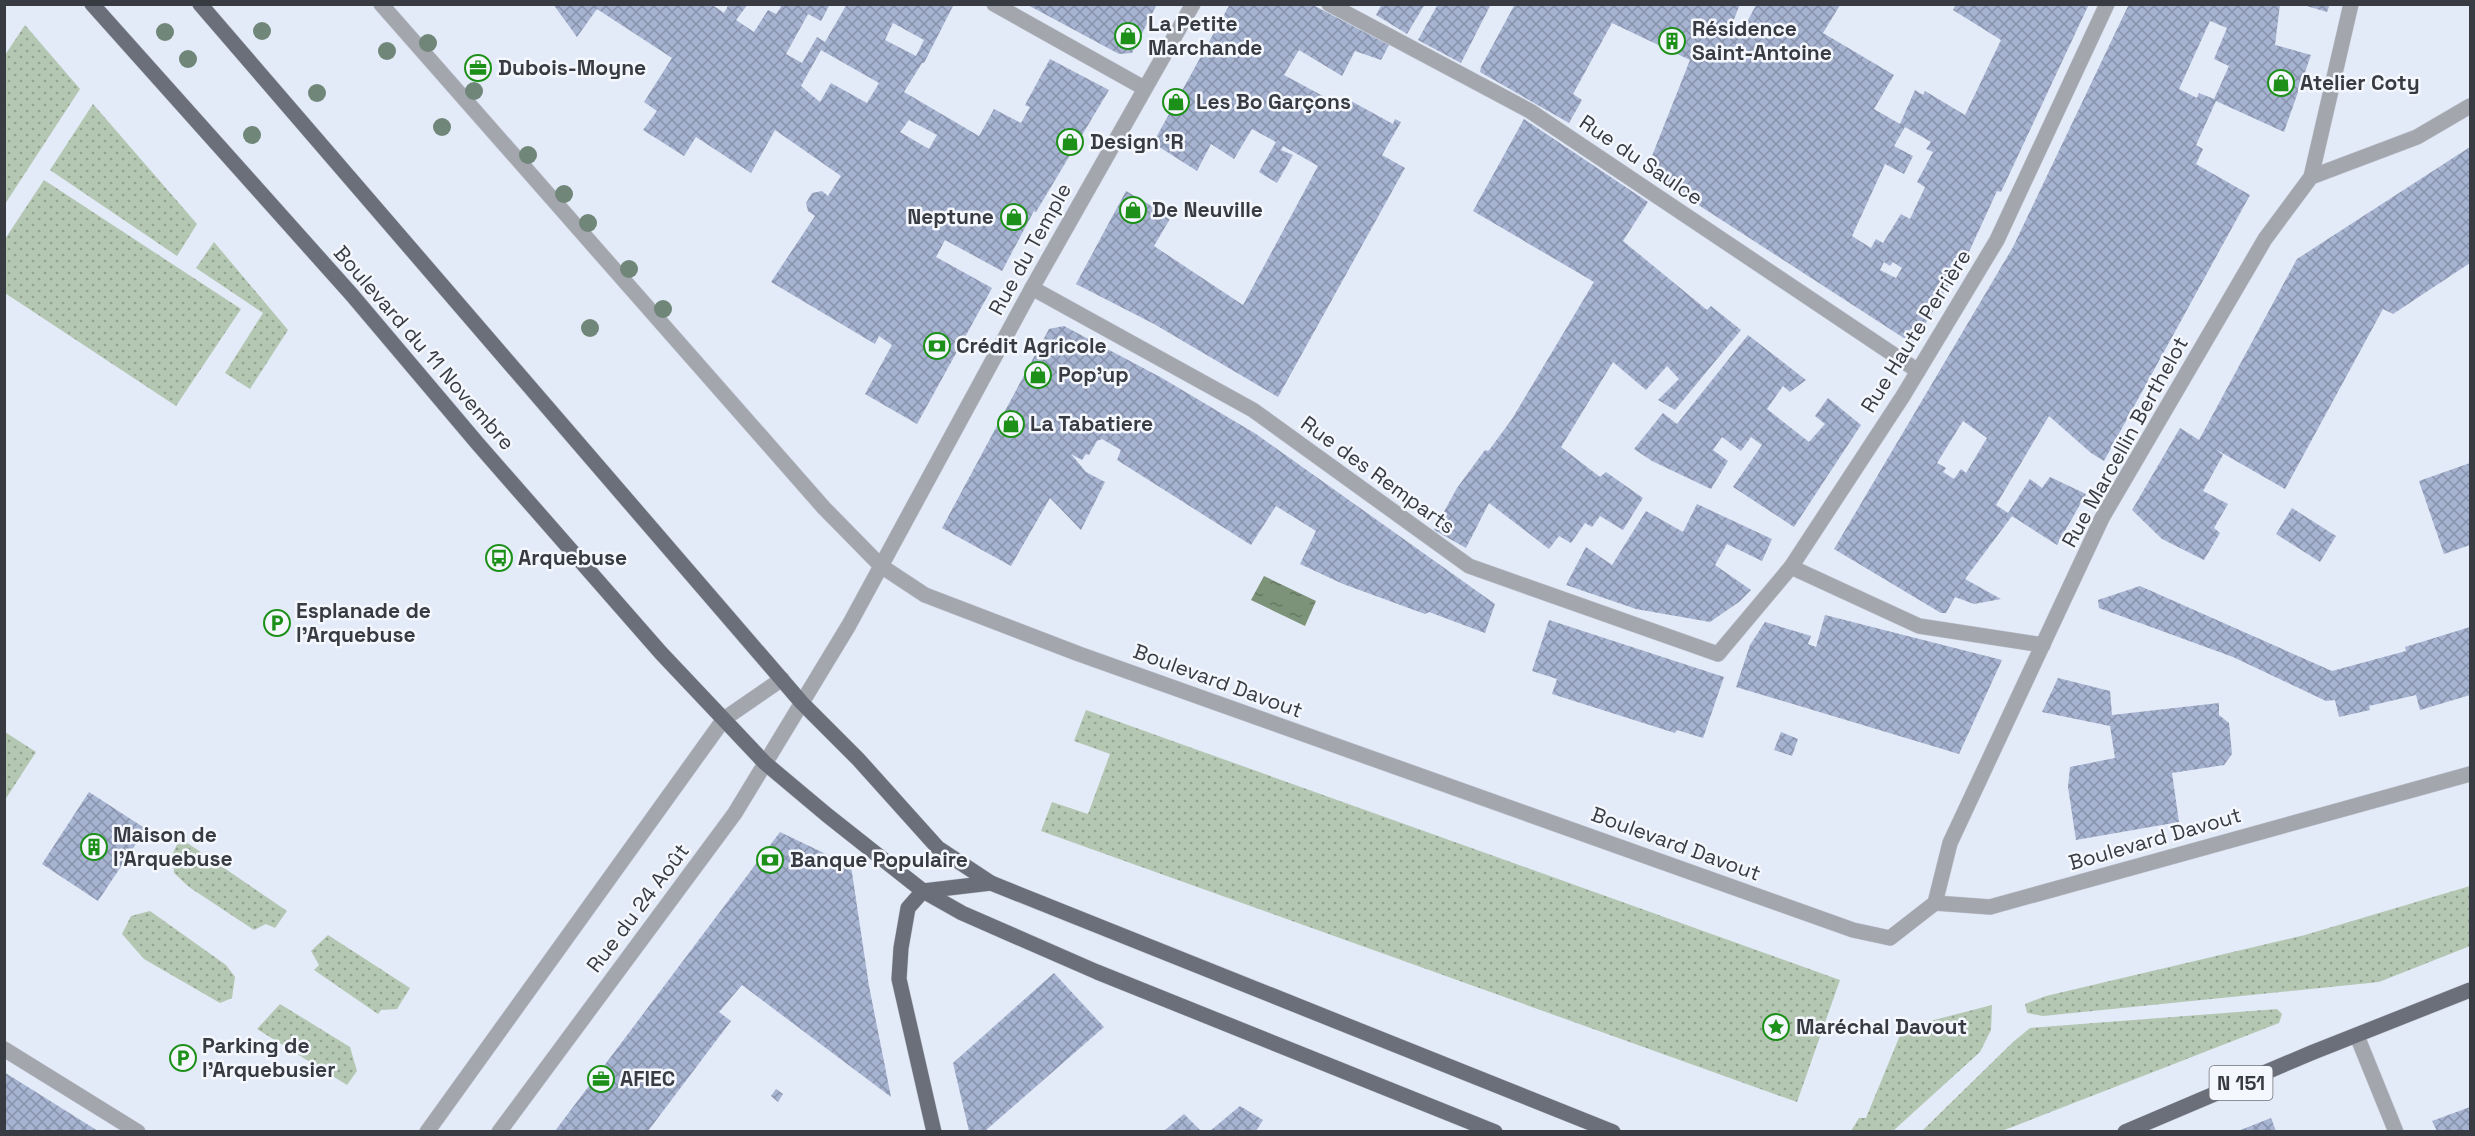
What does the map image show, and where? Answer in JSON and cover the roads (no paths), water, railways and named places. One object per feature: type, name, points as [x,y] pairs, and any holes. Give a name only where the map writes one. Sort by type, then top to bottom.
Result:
[{"type":"main road","name":"Boulevard du 11 Novembre","points":[[92,4],[352,295],[478,444],[661,652],[765,763]]},
{"type":"main road","points":[[200,4],[802,703],[858,759],[938,848],[991,883],[1613,1131]]},
{"type":"main road","points":[[765,763],[922,891],[962,913],[1097,972],[1495,1131]]},
{"type":"main road","points":[[934,1131],[899,979],[901,948],[908,909],[922,891],[991,883]]},
{"type":"main road","name":"N 151","points":[[2125,1131],[2470,990]]},
{"type":"street","points":[[381,4],[824,507],[881,566]]},
{"type":"street","points":[[994,4],[1144,88]]},
{"type":"street","name":"Rue du Temple","points":[[802,703],[849,625],[1032,288],[1193,4]]},
{"type":"street","name":"Rue du Saulce","points":[[1329,4],[1530,111],[1918,371]]},
{"type":"street","name":"Rue Haute Perrière","points":[[1718,654],[1791,567],[1918,371],[1997,240],[2107,4]]},
{"type":"street","points":[[2311,177],[2351,4]]},
{"type":"street","points":[[2311,177],[2417,138],[2470,106]]},
{"type":"street","name":"Rue Marcellin Berthelot","points":[[1935,903],[1950,843],[2102,518],[2265,238],[2311,177]]},
{"type":"street","name":"Rue des Remparts","points":[[1032,288],[1253,410],[1469,566],[1718,654]]},
{"type":"street","name":"Boulevard Davout","points":[[881,566],[925,595],[1079,654],[1853,930],[1890,938],[1935,903],[1990,907],[2470,774]]},
{"type":"street","points":[[1791,567],[1919,627],[2043,645]]},
{"type":"street","points":[[427,1131],[724,719],[783,680]]},
{"type":"street","name":"Rue du 24 Août","points":[[499,1131],[735,813],[802,703]]},
{"type":"street","points":[[2357,1036],[2396,1131]]},
{"type":"street","points":[[4,1049],[138,1131]]},
{"type":"water","points":[[1264,576],[1316,601],[1305,626],[1251,600]]},
{"type":"place","name":"La Petite Marchande","points":[[1128,36]]},
{"type":"place","name":"Résidence Saint-Antoine","points":[[1672,41]]},
{"type":"place","name":"Dubois-Moyne","points":[[478,68]]},
{"type":"place","name":"Atelier Coty","points":[[2281,83]]},
{"type":"place","name":"Les Bo Garçons","points":[[1176,102]]},
{"type":"place","name":"Design 'R","points":[[1070,142]]},
{"type":"place","name":"De Neuville","points":[[1133,210]]},
{"type":"place","name":"Neptune","points":[[1014,217]]},
{"type":"place","name":"Crédit Agricole","points":[[937,346]]},
{"type":"place","name":"Pop'up","points":[[1038,375]]},
{"type":"place","name":"La Tabatiere","points":[[1011,424]]},
{"type":"place","name":"Arquebuse","points":[[499,558]]},
{"type":"place","name":"Esplanade de l'Arquebuse","points":[[277,623]]},
{"type":"place","name":"Maison de l'Arquebuse","points":[[94,847]]},
{"type":"place","name":"Banque Populaire","points":[[770,860]]},
{"type":"place","name":"Maréchal Davout","points":[[1776,1027]]},
{"type":"place","name":"Parking de l'Arquebusier","points":[[183,1058]]},
{"type":"place","name":"AFIEC","points":[[601,1079]]}]
